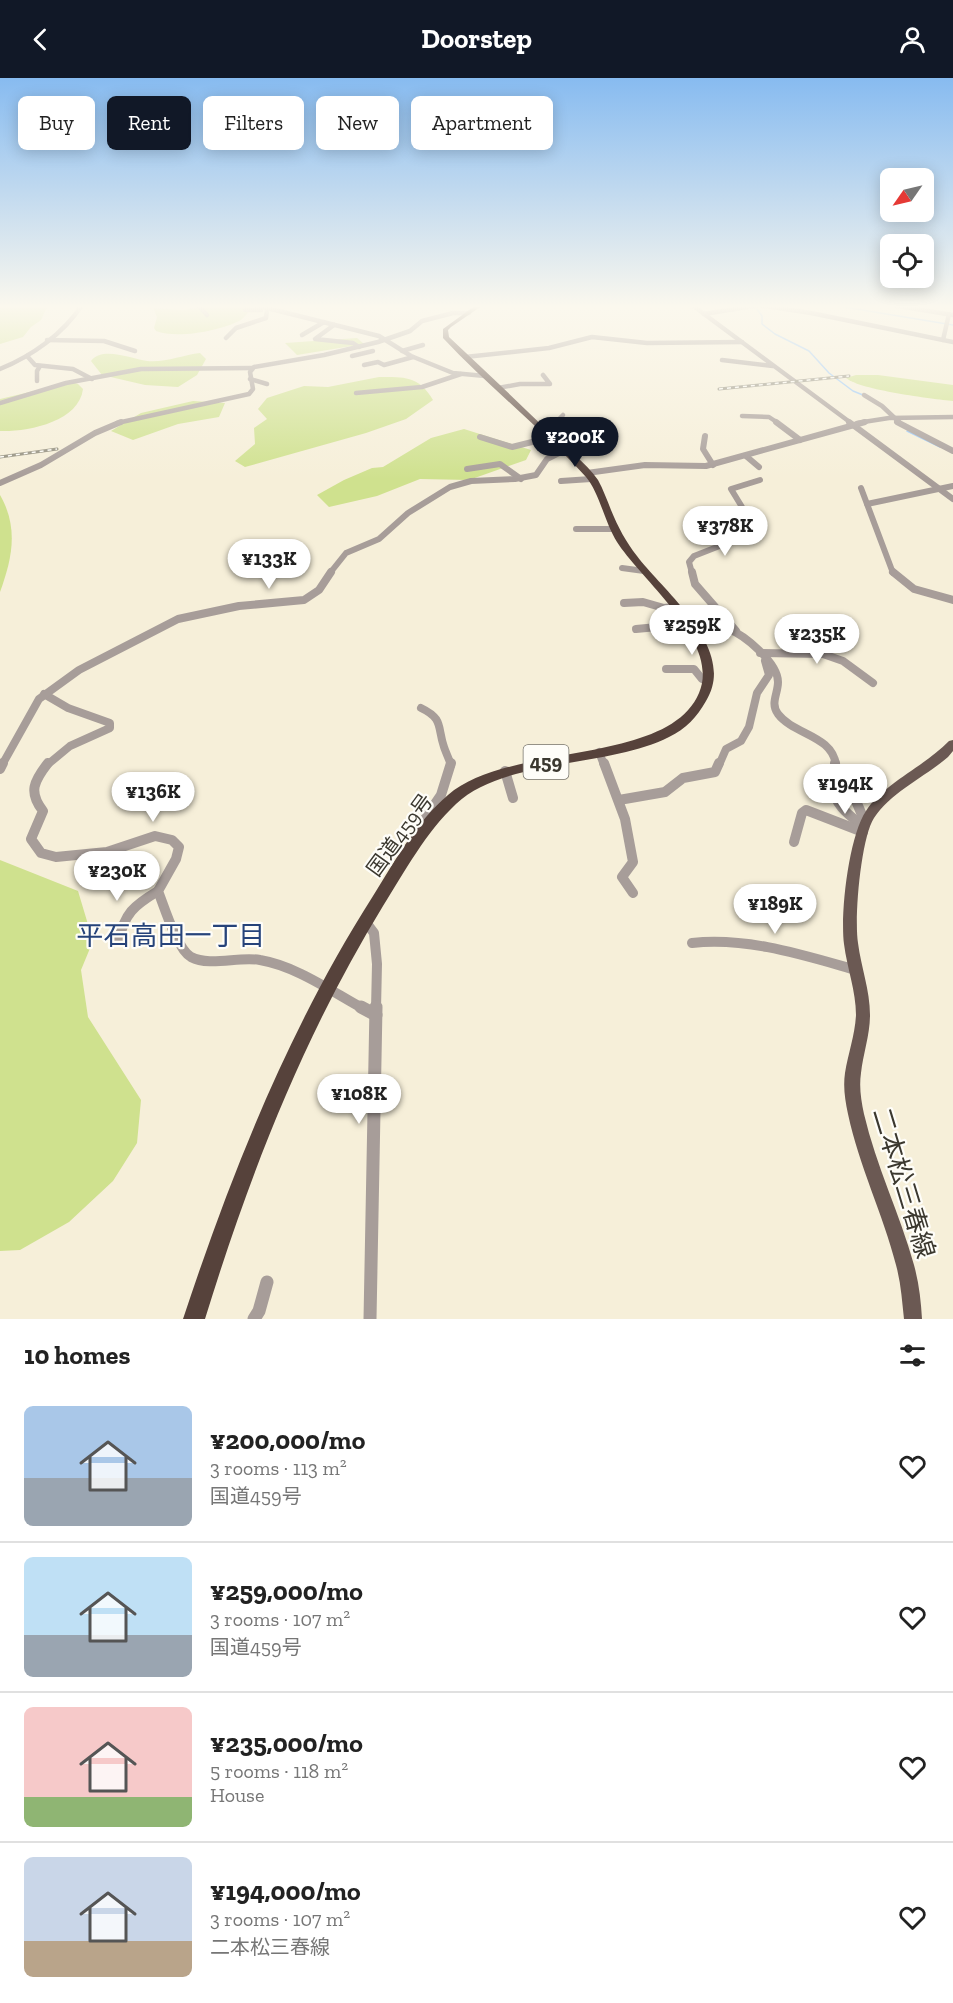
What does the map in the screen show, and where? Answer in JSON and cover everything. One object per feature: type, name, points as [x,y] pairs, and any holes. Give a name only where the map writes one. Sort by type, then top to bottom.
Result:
[{"type":"highway","name":"国道459号","points":[[194,1319],[214,1253],[267,1111],[325,988],[365,921],[432,822],[456,795],[504,771],[649,742],[674,729],[696,711],[705,696],[708,682],[707,657],[693,629],[621,542],[589,476],[558,439],[471,363]]},
{"type":"main road","points":[[864,827],[877,806],[945,754],[953,744]]},
{"type":"main road","name":"二本松三春線","points":[[864,827],[850,934],[861,991],[863,1016],[852,1081],[853,1096],[863,1145],[907,1266],[913,1319]]},
{"type":"street","points":[[34,363],[40,366],[77,371],[87,374],[92,379]]},
{"type":"street","points":[[0,403],[53,387],[147,369],[252,368],[278,363]]},
{"type":"street","points":[[364,364],[372,363]]},
{"type":"street","points":[[430,363],[461,374],[485,376]]},
{"type":"street","points":[[747,363],[774,366]]},
{"type":"street","points":[[770,363],[953,499]]},
{"type":"street","points":[[37,381],[37,371],[40,366]]},
{"type":"street","points":[[0,483],[50,461],[95,433],[125,420],[249,394],[253,389],[250,379],[252,368]]},
{"type":"street","points":[[356,393],[422,387],[461,374]]},
{"type":"street","points":[[498,388],[550,384],[543,375]]},
{"type":"street","points":[[250,379],[267,384]]},
{"type":"street","points":[[864,395],[882,406],[907,428],[953,451]]},
{"type":"street","points":[[0,769],[33,706],[44,694],[79,670],[170,621],[211,610],[311,597],[319,592],[344,554],[382,537],[396,522],[450,488],[492,479],[521,479],[536,475],[558,439],[563,415]]},
{"type":"street","points":[[742,416],[769,417],[800,440]]},
{"type":"street","points":[[561,481],[645,465],[713,465],[852,424],[894,418],[953,417]]},
{"type":"street","points":[[480,437],[512,447],[599,430]]},
{"type":"street","points":[[705,436],[704,449],[713,465]]},
{"type":"street","points":[[774,448],[783,455]]},
{"type":"street","points":[[746,456],[759,467]]},
{"type":"street","points":[[467,469],[500,464],[521,479]]},
{"type":"street","points":[[760,480],[731,489],[742,507],[740,513],[747,526],[745,536],[694,556],[689,562],[695,584],[762,655],[777,675],[774,707],[776,711],[786,720],[817,738],[831,752],[836,766],[835,794],[845,810],[864,827]]},
{"type":"street","points":[[867,504],[953,486]]},
{"type":"street","points":[[861,488],[890,568],[897,578],[914,589],[953,600]]},
{"type":"street","points":[[576,529],[615,529]]},
{"type":"street","points":[[622,568],[644,571]]},
{"type":"street","points":[[624,603],[643,602],[664,608],[674,607]]},
{"type":"street","points":[[636,629],[723,629],[739,633]]},
{"type":"street","points":[[762,655],[817,651],[843,660],[873,683]]},
{"type":"street","points":[[619,800],[665,792],[683,778],[715,772],[724,748],[741,741],[749,727],[757,693],[769,675],[762,655]]},
{"type":"street","points":[[666,669],[694,669],[702,679],[708,682]]},
{"type":"street","points":[[44,694],[68,708],[103,719],[110,723],[110,728],[48,760],[32,794],[34,801],[43,811],[32,840],[35,845],[45,855],[66,856],[108,852],[146,838],[167,836],[179,847],[176,859],[158,891],[128,911],[124,917],[118,942]]},
{"type":"street","points":[[421,708],[432,713],[441,724],[443,745],[451,765],[441,795],[426,813],[426,817],[432,822]]},
{"type":"street","points":[[599,752],[619,800],[629,833],[633,862],[622,877],[633,893]]},
{"type":"street","points":[[504,771],[513,798]]},
{"type":"street","points":[[854,794],[864,827]]},
{"type":"street","points":[[794,842],[802,813],[806,810],[864,827]]},
{"type":"street","points":[[158,891],[182,949],[191,957],[206,960],[257,959],[280,964],[376,1015]]},
{"type":"street","points":[[365,921],[370,925],[377,944],[370,1319]]},
{"type":"street","points":[[692,943],[741,942],[856,970]]},
{"type":"street","points":[[254,1319],[259,1311],[267,1282]]},
{"type":"green space","points":[[93,363],[204,363],[197,375],[178,387],[145,385],[102,375]]},
{"type":"green space","points":[[856,375],[878,375],[953,385],[953,401],[880,390],[846,378]]},
{"type":"green space","points":[[379,377],[404,378],[417,382],[433,400],[406,419],[366,433],[245,467],[235,461],[255,444],[254,428],[267,419],[258,409],[267,398],[304,386],[328,387]]},
{"type":"green space","points":[[72,382],[83,389],[72,410],[62,417],[24,430],[0,431],[0,399]]},
{"type":"green space","points":[[193,401],[225,403],[219,417],[178,424],[133,440],[111,431],[141,413]]},
{"type":"green space","points":[[464,429],[531,450],[526,460],[469,480],[420,479],[377,496],[329,507],[317,495],[372,468],[383,467],[431,438]]},
{"type":"green space","points":[[0,495],[10,519],[12,544],[8,568],[0,592]]},
{"type":"green space","points":[[0,860],[78,891],[93,941],[81,970],[88,1017],[141,1100],[137,1143],[113,1181],[69,1222],[20,1250],[0,1251]]},
{"type":"waterway","points":[[820,363],[853,391],[863,395]]},
{"type":"waterway","points":[[907,431],[940,447]]},
{"type":"railway","points":[[719,389],[849,376]]},
{"type":"railway","points":[[0,457],[57,449]]},
{"type":"district","name":"平石高田一丁目","points":[[171,936]]}]
